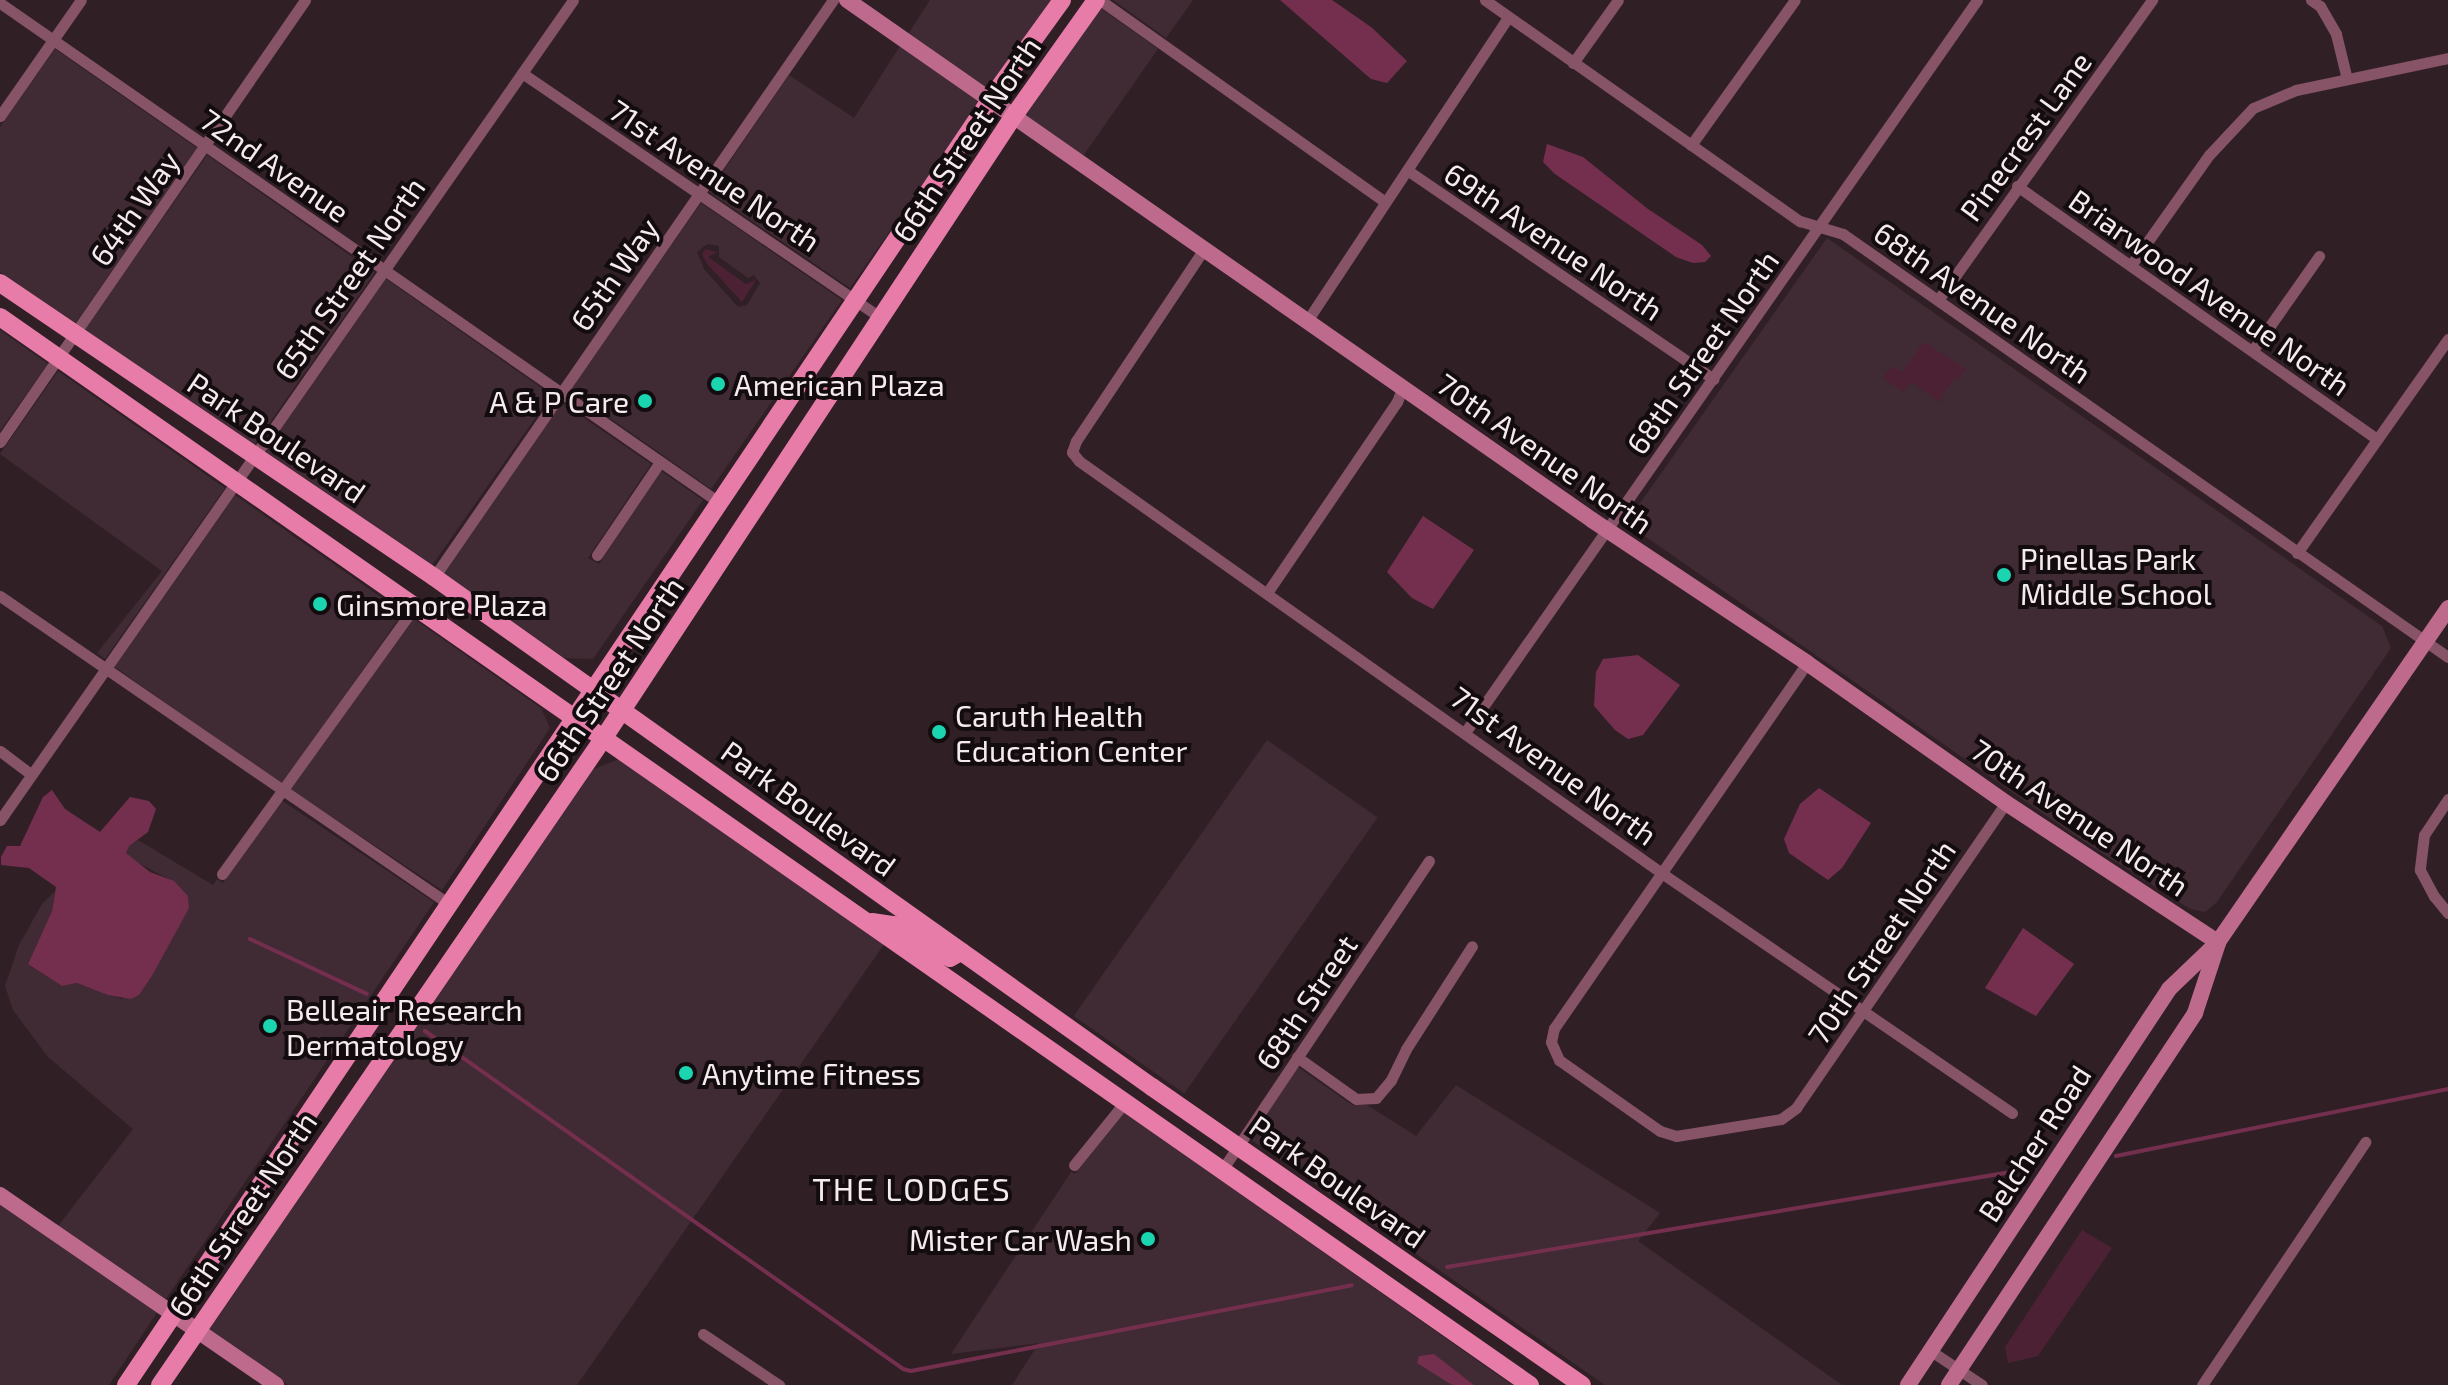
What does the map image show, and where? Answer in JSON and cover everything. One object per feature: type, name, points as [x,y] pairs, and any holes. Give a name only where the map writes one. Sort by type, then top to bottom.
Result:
[{"type":"main road","name":"66th Street North","points":[[126,1385],[990,100],[1062,0]]},
{"type":"main road","name":"66th Street North","points":[[160,1385],[623,710],[1013,117],[1098,0]]},
{"type":"main road","name":"Park Boulevard","points":[[0,283],[434,577],[961,952],[1582,1385]]},
{"type":"main road","name":"Park Boulevard","points":[[0,317],[1530,1385]]},
{"type":"main road","points":[[868,923],[881,920],[894,925],[933,952],[950,958],[961,952]]},
{"type":"street","points":[[0,116],[81,0]]},
{"type":"street","name":"64th Way","points":[[0,442],[305,0]]},
{"type":"street","name":"65th Street North","points":[[0,820],[573,0]]},
{"type":"street","name":"65th Way","points":[[434,577],[833,0]]},
{"type":"street","name":"70th Avenue North","points":[[847,0],[1607,530],[1807,663],[2006,803],[2218,942]]},
{"type":"street","points":[[1098,0],[1385,202]]},
{"type":"street","name":"68th Avenue North","points":[[1485,0],[1800,221],[1818,229],[1843,234],[2448,657]]},
{"type":"street","points":[[1573,63],[1618,0]]},
{"type":"street","points":[[1691,145],[1795,0]]},
{"type":"street","name":"68th Street North","points":[[1466,731],[1977,0]]},
{"type":"street","name":"Pinecrest Lane","points":[[1938,300],[2152,0]]},
{"type":"street","points":[[2311,0],[2320,6],[2336,34],[2347,79]]},
{"type":"street","name":"72nd Avenue","points":[[0,3],[720,503]]},
{"type":"street","points":[[1307,321],[1508,17]]},
{"type":"street","points":[[2131,265],[2209,155],[2253,108],[2287,93],[2448,58]]},
{"type":"street","name":"71st Avenue North","points":[[522,73],[880,317]]},
{"type":"street","name":"69th Avenue North","points":[[1407,170],[1713,379]]},
{"type":"street","name":"Briarwood Avenue North","points":[[2017,186],[2376,438]]},
{"type":"street","name":"71st Avenue North","points":[[1204,249],[1076,441],[1072,452],[1079,461],[1466,731],[1663,874],[2012,1113]]},
{"type":"street","points":[[2253,350],[2319,256]]},
{"type":"street","points":[[2297,553],[2448,339]]},
{"type":"street","points":[[1267,593],[1397,402],[1402,388]]},
{"type":"street","points":[[597,555],[660,462]]},
{"type":"street","points":[[0,596],[105,671],[449,904]]},
{"type":"street","points":[[222,874],[415,606]]},
{"type":"street","name":"Belcher Road","points":[[1908,1385],[2169,989],[2218,942],[2448,608]]},
{"type":"street","points":[[1663,874],[1807,663]]},
{"type":"street","points":[[0,751],[31,774]]},
{"type":"street","points":[[2448,799],[2424,835],[2420,870],[2448,913]]},
{"type":"street","name":"70th Street North","points":[[1663,874],[1554,1028],[1551,1042],[1559,1060],[1660,1131],[1676,1136],[1781,1119],[1796,1108],[2006,803]]},
{"type":"street","name":"68th Street","points":[[1222,1170],[1429,861]]},
{"type":"street","name":"Belcher Road","points":[[1949,1385],[2195,1013],[2218,942]]},
{"type":"street","points":[[1297,1057],[1356,1099],[1376,1098],[1391,1080],[1406,1049],[1472,946]]},
{"type":"street","points":[[1074,1165],[1125,1102]]},
{"type":"street","points":[[2202,1385],[2365,1142]]},
{"type":"street","points":[[0,1195],[276,1385]]},
{"type":"street","points":[[703,1334],[779,1385]]},
{"type":"street","points":[[1931,1351],[1982,1385]]},
{"type":"shaded area","points":[[930,0],[1051,0],[988,90],[908,34]]},
{"type":"shaded area","points":[[1113,0],[1193,0],[1166,38]]},
{"type":"shaded area","points":[[1280,0],[1332,0],[1371,27],[1407,61],[1387,83],[1371,79]]},
{"type":"shaded area","points":[[1100,8],[1158,49],[1083,156],[1025,115]]},
{"type":"shaded area","points":[[900,46],[980,102],[850,288],[709,192],[789,75],[854,118]]},
{"type":"shaded area","points":[[55,49],[197,148],[75,324],[0,272],[0,127]]},
{"type":"shaded area","points":[[1547,144],[1583,157],[1648,209],[1702,245],[1711,256],[1705,262],[1693,263],[1676,257],[1555,174],[1543,162]]},
{"type":"shaded area","points":[[207,155],[375,273],[252,448],[84,330]]},
{"type":"shaded area","points":[[701,203],[842,300],[711,489],[570,390]],"holes":[[[707,244],[719,246],[719,257],[748,278],[754,275],[760,283],[747,305],[738,307],[704,269],[697,252]]]},
{"type":"shaded area","name":"Pinellas Park Middle School","points":[[1827,238],[2382,626],[2391,648],[2217,902],[2205,912],[2190,909],[2074,835],[1626,523]]},
{"type":"shaded area","points":[[705,249],[717,252],[708,257],[746,284],[756,280],[742,302],[708,265],[702,255]]},
{"type":"shaded area","points":[[386,279],[551,395],[429,569],[264,453]]},
{"type":"shaded area","points":[[0,330],[48,364],[0,431]]},
{"type":"shaded area","points":[[1924,342],[1966,369],[1940,398],[1942,403],[1911,382],[1903,392],[1883,378],[1892,366],[1902,372]]},
{"type":"shaded area","points":[[58,371],[225,488],[105,659],[97,653],[162,571],[0,454]]},
{"type":"shaded area","points":[[561,402],[651,464],[588,558],[599,564],[661,471],[703,500],[593,659],[564,658],[443,574]]},
{"type":"shaded area","points":[[235,495],[403,613],[282,785],[115,667]]},
{"type":"shaded area","points":[[1423,516],[1474,550],[1433,609],[1412,598],[1387,572]]},
{"type":"shaded area","points":[[414,619],[541,708],[550,728],[442,890],[289,789]]},
{"type":"shaded area","points":[[1638,655],[1680,685],[1643,735],[1628,739],[1615,730],[1594,706],[1596,672],[1603,659]]},
{"type":"shaded area","points":[[1267,740],[1378,817],[1184,1093],[1074,1016]]},
{"type":"shaded area","points":[[619,759],[885,943],[577,1385],[288,1385],[207,1328],[589,771]]},
{"type":"shaded area","points":[[1819,788],[1871,823],[1842,868],[1828,880],[1789,853],[1784,839],[1800,804]]},
{"type":"shaded area","points":[[52,790],[65,809],[100,832],[130,797],[149,801],[156,809],[148,832],[129,846],[126,853],[150,872],[174,881],[188,896],[189,908],[153,974],[139,995],[131,999],[108,995],[77,983],[62,986],[28,964],[52,911],[56,887],[29,868],[1,865],[1,857],[7,846],[20,846],[43,797]]},
{"type":"shaded area","points":[[281,800],[434,902],[166,1299],[58,1226],[133,1129],[48,1057],[13,1010],[5,986],[19,945],[42,904],[55,891],[52,911],[28,964],[62,986],[76,983],[122,999],[189,908],[188,896],[174,882],[129,858],[125,853],[128,846],[138,840],[213,885],[217,879],[223,883]]},
{"type":"shaded area","points":[[2023,928],[2074,964],[2036,1016],[1985,988]]},
{"type":"shaded area","points":[[1298,1067],[1352,1105],[1367,1105],[1416,1136],[1456,1085],[1660,1213],[1638,1241],[1842,1385],[1605,1385],[1250,1139]]},
{"type":"shaded area","points":[[1124,1112],[1512,1385],[1474,1385],[1434,1354],[1444,1379],[1452,1385],[1012,1385],[1039,1343],[951,1354],[1071,1172],[1075,1174]]},
{"type":"shaded area","points":[[0,1203],[158,1311],[109,1385],[0,1385]]},
{"type":"shaded area","points":[[2082,1230],[2112,1248],[2038,1356],[2008,1363],[2005,1347]]},
{"type":"shaded area","points":[[1434,1354],[1474,1385],[1452,1385],[1417,1363],[1419,1356]]},
{"type":"waterway","points":[[250,939],[367,994]]},
{"type":"waterway","points":[[425,1031],[903,1369],[911,1371],[1352,1285]]},
{"type":"waterway","points":[[2116,1156],[2448,1089]]},
{"type":"waterway","points":[[1447,1267],[2035,1168]]},
{"type":"place","name":"American Plaza","points":[[718,384]]},
{"type":"place","name":"A & P Care","points":[[645,401]]},
{"type":"place","name":"Pinellas Park Middle School","points":[[2004,575]]},
{"type":"place","name":"Ginsmore Plaza","points":[[320,604]]},
{"type":"place","name":"Caruth Health Education Center","points":[[939,732]]},
{"type":"place","name":"Belleair Research Dermatology","points":[[270,1026]]},
{"type":"place","name":"Anytime Fitness","points":[[686,1073]]},
{"type":"place","name":"Mister Car Wash","points":[[1148,1239]]},
{"type":"district","name":"THE LODGES","points":[[912,1188]]}]
